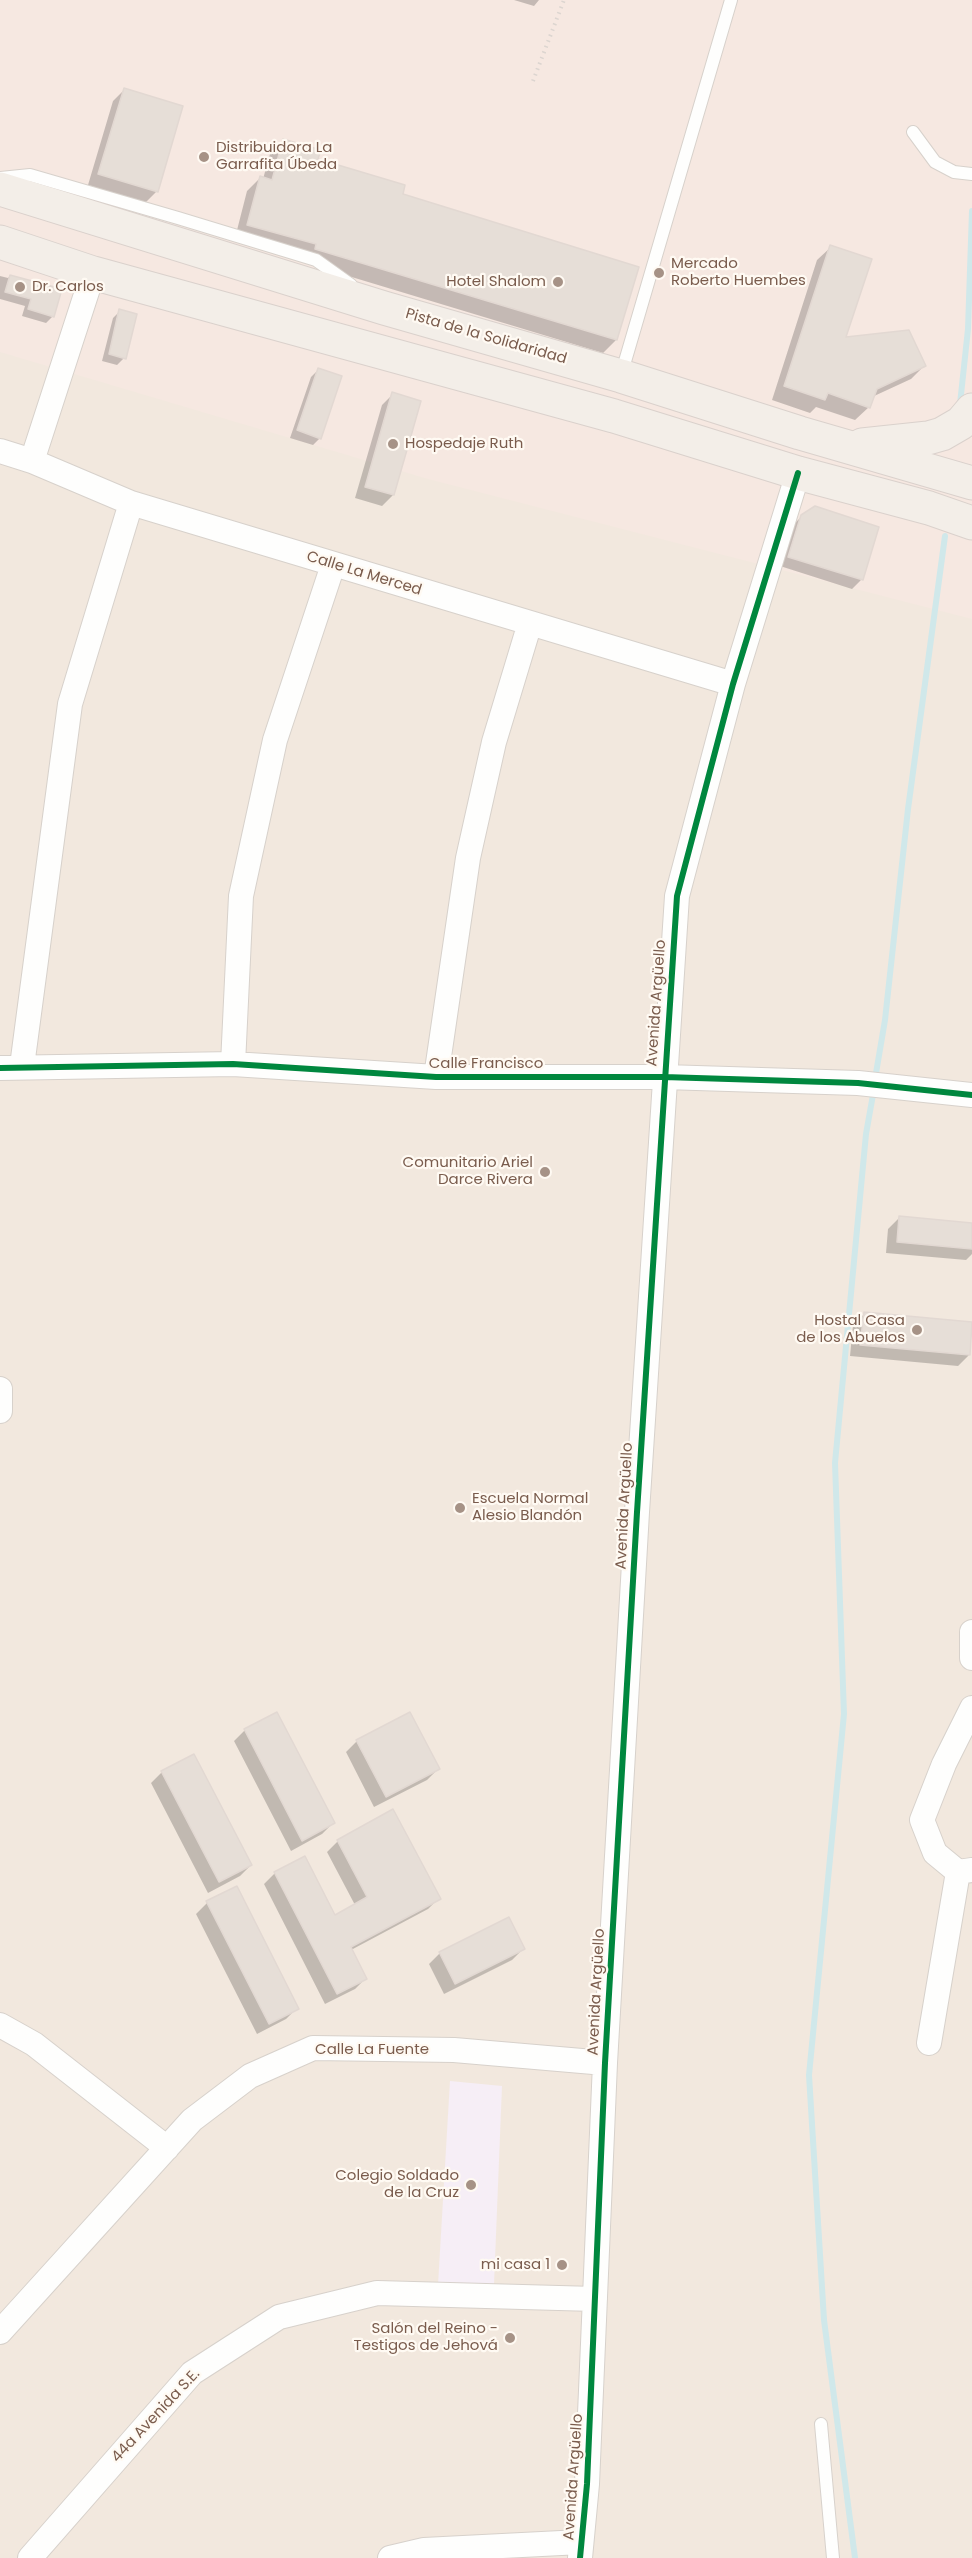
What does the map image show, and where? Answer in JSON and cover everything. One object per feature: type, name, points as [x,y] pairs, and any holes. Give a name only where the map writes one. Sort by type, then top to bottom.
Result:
[{"type":"main road","name":"Pista de la Solidaridad","points":[[0,189],[384,308],[621,376],[972,483]]},
{"type":"main road","points":[[0,242],[93,273],[614,416],[798,473],[929,508],[972,523]]},
{"type":"main road","points":[[845,446],[935,436],[954,428],[972,410]]},
{"type":"street","points":[[32,461],[93,273]]},
{"type":"street","name":"Calle La Merced","points":[[0,452],[32,461],[131,503],[733,684]]},
{"type":"street","name":"Avenida Argüello","points":[[581,2550],[587,2484],[605,2063],[664,1077],[677,896],[733,684],[798,473]]},
{"type":"street","points":[[11,1067],[70,704],[131,503]]},
{"type":"street","points":[[233,1064],[241,896],[275,740],[333,565]]},
{"type":"street","points":[[436,1077],[468,858],[494,742],[530,623]]},
{"type":"street","name":"Calle Francisco","points":[[11,1067],[233,1064],[436,1077],[664,1077],[858,1083],[972,1095]]},
{"type":"street","points":[[0,1389],[0,1412]]},
{"type":"street","points":[[972,1632],[972,1658]]},
{"type":"street","points":[[929,2043],[965,1871],[935,1853],[922,1820],[944,1764],[972,1708]]},
{"type":"street","points":[[0,2025],[34,2044],[167,2148]]},
{"type":"street","name":"Calle La Fuente","points":[[0,2331],[192,2120],[250,2076],[313,2048],[454,2050],[605,2063]]},
{"type":"street","name":"44a Avenida S.E.","points":[[30,2558],[192,2373],[279,2317],[377,2293],[595,2300]]},
{"type":"street","points":[[390,2558],[424,2550],[581,2550]]},
{"type":"lane","points":[[621,376],[731,0]]},
{"type":"lane","points":[[913,132],[935,162],[954,172],[972,174]]},
{"type":"lane","points":[[0,178],[30,175],[316,260],[384,308]]},
{"type":"lane","points":[[821,2424],[833,2558]]},
{"type":"path","points":[[533,81],[564,0]]},
{"type":"shaded area","points":[[0,0],[972,0],[972,2558],[0,2558]]},
{"type":"shaded area","name":"Mercado Roberto Huembes","points":[[0,0],[972,0],[972,619],[428,479],[0,352]]},
{"type":"shaded area","name":"Colegio Soldado de la Cruz","points":[[450,2081],[502,2086],[494,2284],[438,2285]]},
{"type":"building","points":[[124,88],[183,106],[158,192],[98,174]]},
{"type":"building","points":[[283,139],[321,150],[318,159],[405,185],[403,194],[639,267],[617,340],[315,249],[316,244],[247,225],[260,176],[272,180]]},
{"type":"building","points":[[830,245],[872,259],[846,337],[909,330],[926,366],[877,389],[870,408],[828,393],[825,400],[784,386]]},
{"type":"building","points":[[10,275],[62,289],[54,317],[28,309],[31,299],[5,292]]},
{"type":"building","points":[[119,309],[137,314],[126,359],[109,354]]},
{"type":"building","points":[[318,368],[342,376],[321,439],[297,430]]},
{"type":"building","name":"Hospedaje Ruth","points":[[392,392],[421,401],[394,495],[365,487]]},
{"type":"building","points":[[815,506],[879,527],[863,580],[788,557],[801,515]]},
{"type":"building","points":[[899,1216],[972,1223],[972,1249],[897,1242]]},
{"type":"building","name":"Hostal Casa de los Abuelos","points":[[864,1312],[972,1322],[970,1355],[860,1345]]},
{"type":"building","points":[[277,1712],[335,1823],[302,1841],[244,1729]]},
{"type":"building","points":[[410,1712],[440,1769],[386,1797],[356,1740]]},
{"type":"building","points":[[194,1754],[252,1865],[219,1882],[161,1771]]},
{"type":"building","points":[[393,1809],[441,1899],[351,1947],[367,1979],[337,1994],[274,1872],[305,1856],[335,1915],[367,1897],[337,1840]]},
{"type":"building","points":[[237,1886],[299,2009],[269,2024],[206,1901]]},
{"type":"building","points":[[509,1917],[525,1949],[455,1984],[439,1952]]},
{"type":"waterway","points":[[960,404],[968,329],[972,211]]},
{"type":"waterway","points":[[875,1079],[885,1020],[908,809],[945,536]]},
{"type":"waterway","points":[[855,2558],[824,2320],[809,2075],[844,1714],[835,1463],[866,1134],[874,1089]]},
{"type":"cycle path","points":[[580,2558],[587,2484],[605,2063],[637,1512],[677,896],[733,684],[798,473]]},
{"type":"cycle path","points":[[0,1068],[233,1064],[436,1077],[664,1077],[858,1083],[972,1095]]},
{"type":"place","name":"Distribuidora La Garrafita Úbeda","points":[[204,157]]},
{"type":"place","name":"Mercado Roberto Huembes","points":[[659,273]]},
{"type":"place","name":"Hotel Shalom","points":[[558,282]]},
{"type":"place","name":"Dr. Carlos","points":[[20,287]]},
{"type":"place","name":"Hospedaje Ruth","points":[[393,444]]},
{"type":"place","name":"Comunitario Ariel Darce Rivera","points":[[545,1172]]},
{"type":"place","name":"Hostal Casa de los Abuelos","points":[[917,1330]]},
{"type":"place","name":"Escuela Normal Alesio Blandón","points":[[460,1508]]},
{"type":"place","name":"Colegio Soldado de la Cruz","points":[[471,2185]]},
{"type":"place","name":"mi casa 1","points":[[562,2265]]},
{"type":"place","name":"Salón del Reino - Testigos de Jehová","points":[[510,2338]]}]
